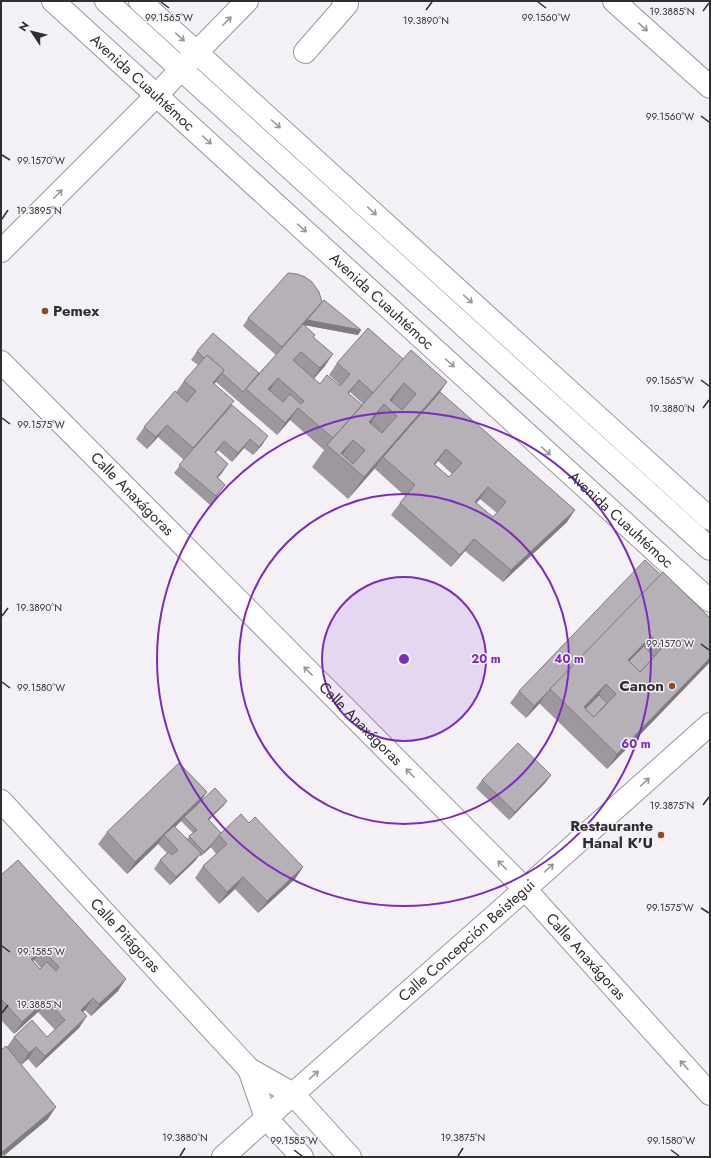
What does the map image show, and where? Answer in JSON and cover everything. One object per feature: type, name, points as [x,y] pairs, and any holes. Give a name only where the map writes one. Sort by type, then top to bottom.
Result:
[{"type":"street","name":"Avenida Cuauhtémoc","points":[[53,1],[710,601]]},
{"type":"street","points":[[106,1],[710,549]]},
{"type":"street","points":[[140,1],[710,518]]},
{"type":"street","points":[[1,251],[157,95],[181,68],[247,1]]},
{"type":"street","points":[[305,52],[347,4],[343,1]]},
{"type":"street","points":[[614,1],[710,87]]},
{"type":"street","name":"Calle Anaxágoras","points":[[1,362],[525,889],[710,1094]]},
{"type":"street","name":"Calle Concepción Beistegui","points":[[223,1157],[710,724]]},
{"type":"street","name":"Calle Pitágoras","points":[[1,801],[249,1069],[293,1094],[350,1157]]},
{"type":"street","name":"Calle Pitágoras","points":[[249,1069],[266,1118],[302,1157]]},
{"type":"building","points":[[288,273],[305,277],[312,282],[319,292],[322,302],[282,347],[248,318]]},
{"type":"building","points":[[324,300],[361,330],[307,320]]},
{"type":"building","points":[[303,324],[315,335],[313,337],[333,354],[320,368],[301,352],[293,360],[320,384],[327,375],[340,386],[350,374],[337,363],[368,328],[403,359],[373,393],[359,380],[348,393],[362,405],[333,438],[298,408],[285,423],[246,389]],"holes":[[[278,378],[304,401],[301,404],[290,394],[283,402],[268,389]]]},
{"type":"building","points":[[213,333],[259,373],[243,392],[222,373],[224,370],[207,355],[204,358],[197,351]]},
{"type":"building","points":[[411,350],[447,382],[364,477],[327,445]],"holes":[[[404,383],[416,394],[402,410],[390,400]],[[384,404],[397,416],[382,433],[369,422]],[[353,440],[365,450],[353,464],[341,453]]]},
{"type":"building","points":[[207,355],[224,370],[213,383],[234,401],[193,448],[167,425],[156,437],[144,427],[175,391],[187,402],[196,391],[184,381]]},
{"type":"building","points":[[440,392],[575,510],[511,570],[474,539],[460,555],[400,503],[415,485],[383,457]],"holes":[[[446,449],[462,463],[449,477],[434,464]],[[488,487],[506,502],[493,517],[475,502]]]},
{"type":"building","points":[[232,405],[268,436],[259,447],[250,439],[238,453],[224,441],[215,452],[228,464],[217,477],[225,485],[216,496],[179,465]]},
{"type":"building","points":[[372,422],[383,432],[382,433],[371,423]]},
{"type":"building","points":[[645,560],[661,575],[534,706],[519,691]]},
{"type":"building","points":[[663,572],[710,618],[710,658],[617,754],[550,689]],"holes":[[[651,636],[663,647],[640,672],[628,660]],[[606,684],[616,694],[594,717],[584,707]]]},
{"type":"building","points":[[644,646],[654,657],[640,672],[629,661]]},
{"type":"building","points":[[599,695],[607,703],[594,717],[585,709]]},
{"type":"building","points":[[518,743],[551,775],[515,812],[482,780]]},
{"type":"building","points":[[179,763],[207,792],[135,862],[107,832]]},
{"type":"building","points":[[215,788],[227,801],[208,819],[221,833],[204,852],[189,836],[197,830],[184,817]]},
{"type":"building","points":[[241,814],[249,823],[255,817],[303,867],[267,901],[243,877],[227,892],[203,866],[227,844],[219,835]]},
{"type":"building","points":[[174,826],[201,853],[176,877],[160,860],[169,852],[172,855],[178,850],[164,835]]},
{"type":"building","points":[[18,860],[126,979],[99,1004],[93,998],[81,1010],[87,1016],[45,1056],[36,1047],[29,1053],[14,1037],[32,1020],[47,1037],[65,1020],[46,1000],[22,1022],[1,999],[1,875]],"holes":[[[42,949],[59,967],[56,971],[47,962],[40,969],[31,959]]]},
{"type":"building","points":[[6,1046],[56,1107],[1,1153],[1,1050]]},
{"type":"building","points":[[3,1153],[6,1157],[1,1157],[1,1154]]},
{"type":"place","name":"Pemex","points":[[45,311]]},
{"type":"place","name":"Canon","points":[[672,686]]},
{"type":"place","name":"Restaurante Hanal K'U","points":[[661,835]]}]
